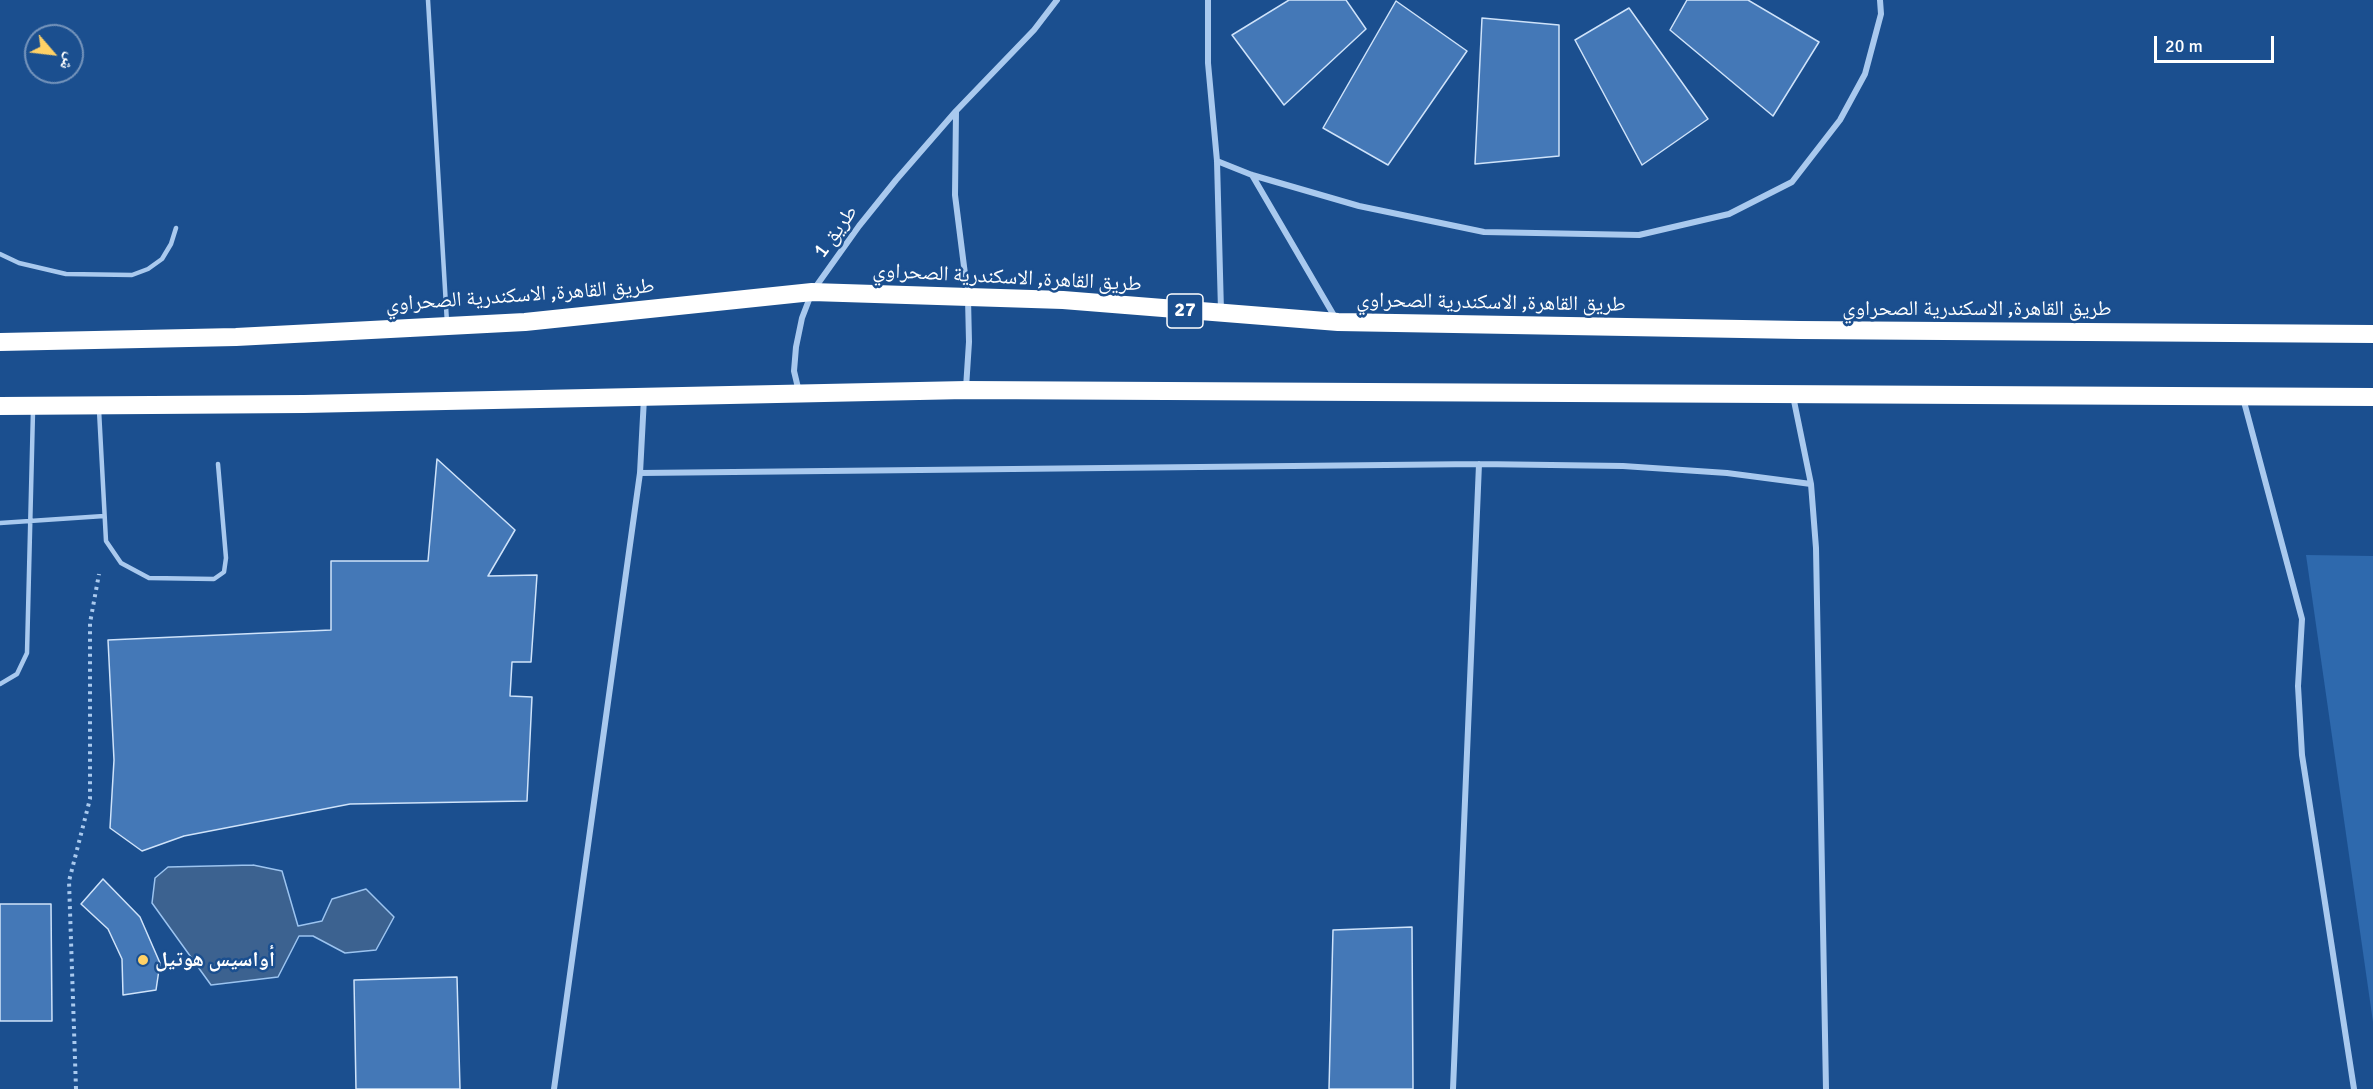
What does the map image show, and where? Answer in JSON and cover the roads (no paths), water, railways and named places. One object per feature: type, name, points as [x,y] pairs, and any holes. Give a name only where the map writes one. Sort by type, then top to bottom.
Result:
[{"type":"highway","name":"طريق القاهرة, الاسكندرية الصحراوي","points":[[0,342],[236,337],[525,322],[812,292],[1063,300],[1338,322],[1812,330],[2373,334]]},
{"type":"highway","points":[[0,406],[800,395],[966,390],[2373,397]]},
{"type":"street","name":"طريق 1","points":[[800,395],[794,371],[796,347],[802,318],[812,292],[866,217],[956,111],[1034,30],[1057,0]]},
{"type":"street","points":[[1208,0],[1208,63],[1216,161],[1222,314]]},
{"type":"street","points":[[1216,161],[1252,175],[1359,206],[1484,232],[1640,235],[1729,214],[1792,182],[1840,120],[1865,74],[1881,14],[1880,0]]},
{"type":"street","points":[[956,111],[955,195],[968,298],[969,342],[966,390]]},
{"type":"street","points":[[1252,175],[1338,322]]},
{"type":"street","points":[[1793,395],[1811,484],[1816,560],[1826,1089]]},
{"type":"street","points":[[554,1089],[640,473],[644,397]]},
{"type":"street","points":[[2243,397],[2302,619],[2298,686],[2302,755],[2354,1089]]},
{"type":"street","points":[[640,473],[1479,464],[1727,472],[1811,484]]},
{"type":"street","points":[[1453,1089],[1479,464]]},
{"type":"lane","points":[[428,0],[447,326]]},
{"type":"lane","points":[[0,254],[19,263],[66,274],[132,275],[148,269],[162,259],[171,244],[176,228]]},
{"type":"lane","points":[[0,684],[17,674],[27,653],[33,405]]},
{"type":"lane","points":[[99,405],[106,541],[121,563],[149,578],[213,579],[224,572],[226,558],[218,464]]},
{"type":"lane","points":[[0,523],[104,516]]},
{"type":"place","name":"أواسيس هوتيل","points":[[143,960]]}]
